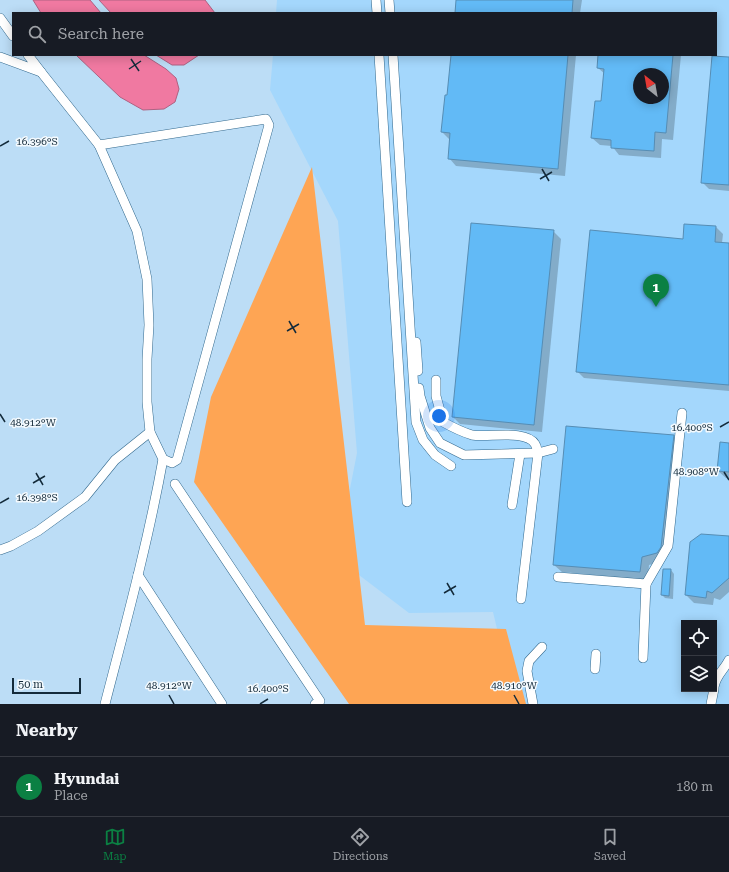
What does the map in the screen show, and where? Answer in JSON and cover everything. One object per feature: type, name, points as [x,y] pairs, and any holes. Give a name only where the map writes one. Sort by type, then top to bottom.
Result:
[{"type":"lane","points":[[376,0],[377,12]]},
{"type":"lane","points":[[389,0],[390,12]]},
{"type":"lane","points":[[0,18],[12,35]]},
{"type":"lane","points":[[29,56],[99,145],[137,231],[147,279],[149,325],[147,402],[150,432],[163,459],[138,575],[105,704]]},
{"type":"lane","points":[[379,56],[407,502]]},
{"type":"lane","points":[[393,56],[416,422],[423,440],[435,455],[451,466]]},
{"type":"lane","points":[[0,58],[41,72]]},
{"type":"lane","points":[[99,145],[266,119],[269,125],[177,460],[172,463],[163,459]]},
{"type":"lane","points":[[409,318],[415,337],[418,354],[420,396],[430,428],[440,443],[464,455],[538,453],[553,449]]},
{"type":"lane","points":[[436,380],[436,396],[443,422],[456,430],[473,435],[527,437],[535,443],[538,453],[521,599]]},
{"type":"lane","points":[[643,658],[646,584],[668,546],[682,413]]},
{"type":"lane","points":[[0,550],[12,546],[38,532],[85,497],[115,460],[150,432]]},
{"type":"lane","points":[[512,505],[520,454]]},
{"type":"lane","points":[[175,484],[320,701],[315,704]]},
{"type":"lane","points":[[138,575],[222,704]]},
{"type":"lane","points":[[558,577],[646,584]]},
{"type":"lane","points":[[534,704],[527,671],[529,661],[542,647]]},
{"type":"lane","points":[[595,669],[596,654]]},
{"type":"lane","points":[[717,678],[729,660]]},
{"type":"lane","points":[[711,704],[713,692]]},
{"type":"shaded area","points":[[33,0],[90,0],[100,12],[40,12]]},
{"type":"shaded area","points":[[99,0],[205,0],[214,12],[110,12]]},
{"type":"shaded area","points":[[277,0],[729,0],[729,704],[515,704],[493,612],[409,613],[359,575],[345,514],[357,453],[338,221],[270,90],[273,56],[717,56],[717,12],[276,12]]},
{"type":"shaded area","points":[[77,56],[146,56],[166,69],[176,78],[179,89],[175,102],[164,109],[143,110],[120,97]]},
{"type":"shaded area","points":[[158,56],[198,56],[184,65],[172,65]]},
{"type":"shaded area","points":[[312,167],[365,625],[506,629],[526,704],[349,704],[194,482],[211,397]]},
{"type":"building","points":[[456,0],[573,0],[572,12],[455,12]]},
{"type":"building","points":[[451,56],[568,56],[558,169],[448,159],[450,133],[441,132],[445,95],[447,95]]},
{"type":"building","points":[[598,56],[673,56],[669,100],[669,68],[633,68],[633,104],[669,104],[666,133],[655,132],[654,151],[611,148],[611,140],[591,138],[595,101],[601,101],[604,69],[597,68]]},
{"type":"building","points":[[712,56],[729,57],[729,185],[701,183]]},
{"type":"building","points":[[471,223],[554,230],[534,425],[452,417]]},
{"type":"building","points":[[684,224],[716,226],[715,242],[729,243],[729,385],[576,372],[590,230],[683,239]]},
{"type":"building","points":[[566,426],[674,435],[661,547],[657,553],[642,557],[640,572],[553,565]]},
{"type":"building","points":[[720,442],[729,443],[729,472],[717,471]]},
{"type":"building","points":[[701,534],[729,536],[729,578],[712,593],[707,591],[706,598],[685,595],[690,542]]},
{"type":"building","points":[[663,569],[671,569],[669,596],[661,595]]},
{"type":"place","name":"Hyundai","points":[[656,307]]}]
